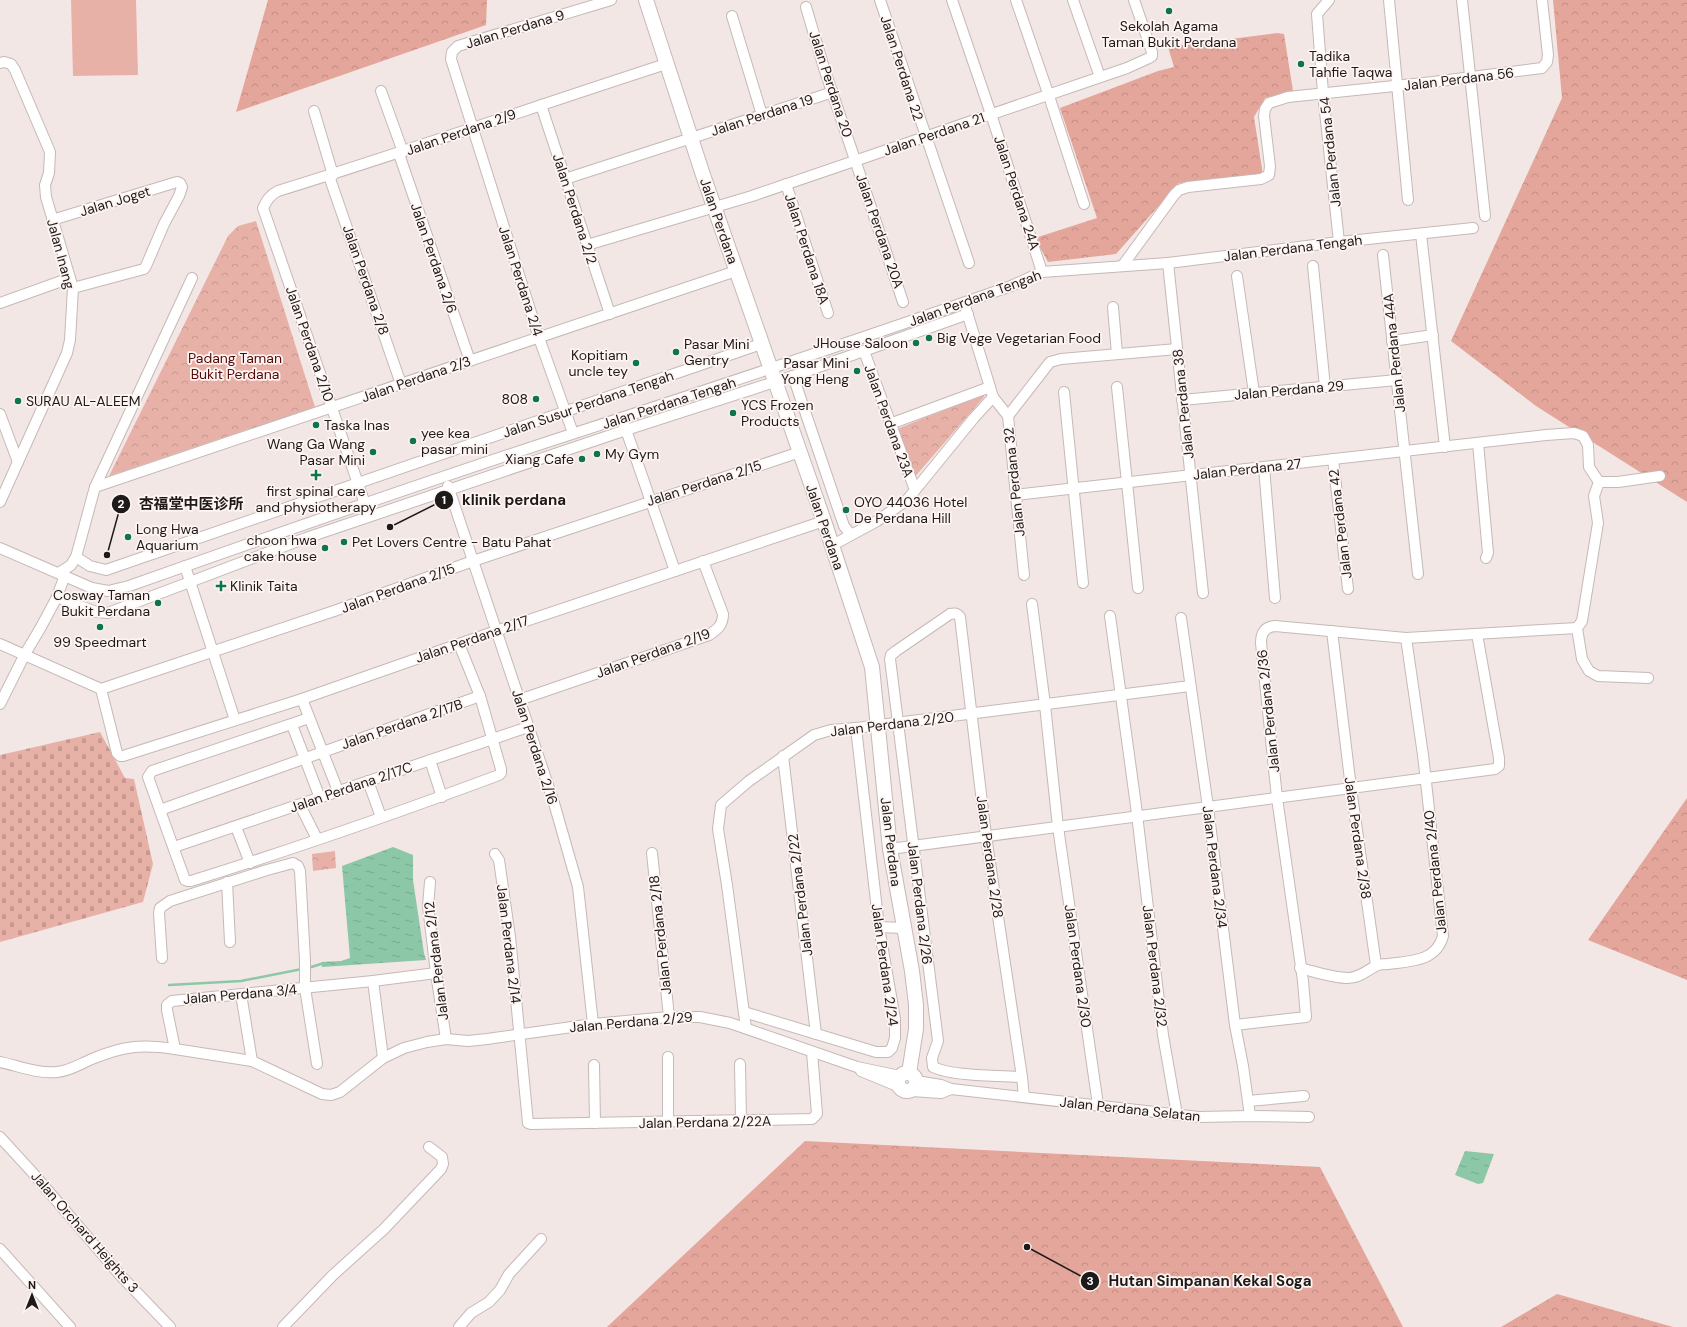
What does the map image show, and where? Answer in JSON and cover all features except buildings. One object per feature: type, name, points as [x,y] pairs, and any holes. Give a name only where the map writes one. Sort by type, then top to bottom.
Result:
[{"type":"street","name":"Jalan Perdana 9","points":[[473,127],[451,60],[452,52],[458,46],[610,0]]},
{"type":"street","name":"Jalan Perdana","points":[[646,0],[690,138],[824,521],[872,667],[879,725],[890,849],[903,928],[912,971],[916,1005],[916,1029],[907,1082]]},
{"type":"street","name":"Jalan Perdana 22","points":[[880,0],[925,137],[969,263]]},
{"type":"street","name":"Jalan Perdana 24A","points":[[952,0],[991,114],[1042,272]]},
{"type":"street","points":[[1016,0],[1084,204]]},
{"type":"street","points":[[1073,0],[1100,76]]},
{"type":"street","name":"Jalan Perdana 21","points":[[587,245],[786,184],[856,161],[1048,93],[1127,68],[1152,56],[1152,52],[1134,0]]},
{"type":"street","name":"Jalan Perdana 54","points":[[1329,0],[1317,14],[1323,93],[1339,242]]},
{"type":"street","points":[[1388,0],[1408,200]]},
{"type":"street","points":[[1462,0],[1485,216]]},
{"type":"street","name":"Jalan Perdana 56","points":[[1123,265],[1179,190],[1188,187],[1261,179],[1269,175],[1270,166],[1264,116],[1268,103],[1288,97],[1397,86],[1542,68],[1547,62],[1548,55],[1542,0]]},
{"type":"street","name":"Jalan Perdana 20","points":[[806,7],[856,161]]},
{"type":"street","points":[[732,16],[762,115]]},
{"type":"street","name":"Jalan Inang","points":[[0,63],[4,62],[11,64],[15,70],[50,152],[49,173],[45,185],[46,197],[73,288],[70,340],[67,353],[0,502]]},
{"type":"street","name":"Jalan Perdana 2/9","points":[[263,208],[271,195],[278,191],[331,176],[473,127],[666,64]]},
{"type":"street","name":"Jalan Perdana 2/6","points":[[381,91],[470,361]]},
{"type":"street","name":"Jalan Perdana 19","points":[[565,179],[833,92]]},
{"type":"street","name":"Jalan Perdana 2/2","points":[[541,105],[610,314]]},
{"type":"street","name":"Jalan Perdana 2/8","points":[[314,111],[331,176],[401,384]]},
{"type":"street","name":"Jalan Perdana 2/4","points":[[473,127],[539,338],[573,433]]},
{"type":"street","name":"Jalan Perdana 20A","points":[[856,161],[904,302]]},
{"type":"street","name":"Jalan Joget","points":[[52,220],[177,182],[180,183],[182,187],[144,269],[73,288]]},
{"type":"street","name":"Jalan Perdana 18A","points":[[786,184],[828,313]]},
{"type":"street","name":"Jalan Perdana 2/10","points":[[263,208],[364,504]]},
{"type":"street","name":"Jalan Perdana Tengah","points":[[0,548],[92,588],[108,591],[129,586],[573,433],[772,375],[964,302],[1011,286],[1042,272],[1123,265],[1168,263],[1339,242],[1473,228]]},
{"type":"street","points":[[1421,234],[1445,447]]},
{"type":"street","name":"Jalan Perdana 44A","points":[[1383,255],[1418,574]]},
{"type":"street","name":"Jalan Perdana 38","points":[[1168,263],[1203,593]]},
{"type":"street","points":[[1313,266],[1325,387]]},
{"type":"street","name":"Jalan Perdana 2/3","points":[[95,487],[736,271]]},
{"type":"street","points":[[1237,276],[1254,393]]},
{"type":"street","points":[[0,303],[70,278]]},
{"type":"street","points":[[0,704],[25,654],[41,628],[57,597],[62,574],[71,565],[76,557],[95,487],[192,278]]},
{"type":"street","points":[[964,302],[990,387],[994,397],[1008,416]]},
{"type":"street","points":[[1113,307],[1117,354]]},
{"type":"street","points":[[57,597],[96,612],[108,613],[306,538],[626,430],[772,375],[793,376],[968,314]]},
{"type":"street","points":[[1392,341],[1433,335]]},
{"type":"street","name":"Jalan Susur Perdana Tengah","points":[[76,557],[90,566],[106,570],[761,344]]},
{"type":"street","name":"Jalan Perdana 32","points":[[1024,575],[1008,416],[1050,362],[1061,359],[1177,349]]},
{"type":"street","name":"Jalan Perdana 23A","points":[[864,351],[915,490]]},
{"type":"street","points":[[793,376],[844,526],[851,535]]},
{"type":"street","name":"Jalan Perdana 29","points":[[1182,400],[1397,380]]},
{"type":"street","points":[[890,424],[990,387]]},
{"type":"street","points":[[1117,387],[1138,588]]},
{"type":"street","points":[[1064,392],[1082,583]]},
{"type":"street","points":[[831,546],[894,510],[907,500],[973,419],[994,397]]},
{"type":"street","points":[[0,414],[18,462]]},
{"type":"street","points":[[622,419],[674,571]]},
{"type":"street","name":"Jalan Perdana 27","points":[[1015,495],[1574,433],[1583,436],[1588,445],[1589,467],[1599,482]]},
{"type":"street","points":[[1478,443],[1488,553],[1486,558]]},
{"type":"street","name":"Jalan Perdana 2/15","points":[[101,689],[213,652],[473,561],[800,452]]},
{"type":"street","name":"Jalan Perdana 42","points":[[1333,459],[1348,589]]},
{"type":"street","points":[[1264,467],[1275,598]]},
{"type":"street","points":[[1648,678],[1598,676],[1588,671],[1582,658],[1577,628],[1582,621],[1598,523],[1594,496],[1599,482],[1618,482],[1660,476]]},
{"type":"street","name":"Jalan Perdana 2/16","points":[[445,477],[554,802],[578,887],[593,1024]]},
{"type":"street","name":"Jalan Perdana 2/17","points":[[101,689],[120,756],[302,699],[496,630],[824,521]]},
{"type":"street","name":"Jalan Perdana 2/19","points":[[519,700],[702,638],[719,628],[723,622],[723,614],[703,561]]},
{"type":"street","points":[[185,566],[235,720]]},
{"type":"street","name":"Jalan Perdana 2/30","points":[[1032,604],[1058,823],[1098,1105]]},
{"type":"street","name":"Jalan Perdana 2/28","points":[[896,651],[950,614],[957,614],[960,617],[986,836],[1024,1097]]},
{"type":"street","points":[[1110,616],[1120,696]]},
{"type":"street","name":"Jalan Perdana 2/34","points":[[1181,618],[1208,807],[1235,1025],[1250,1116]]},
{"type":"street","name":"Jalan Perdana 2/36","points":[[1235,1025],[1306,1017],[1303,981],[1277,798],[1261,643],[1262,633],[1268,627],[1275,626],[1406,638],[1577,628]]},
{"type":"street","name":"Jalan Perdana 2/38","points":[[1332,631],[1351,788],[1376,965]]},
{"type":"street","points":[[890,849],[986,836],[1058,823],[1137,816],[1495,769],[1499,766],[1499,758],[1477,634]]},
{"type":"street","name":"Jalan Perdana 2/40","points":[[1376,965],[1415,961],[1430,955],[1440,946],[1443,936],[1423,755],[1406,638]]},
{"type":"street","points":[[0,644],[101,689]]},
{"type":"street","points":[[310,718],[152,771],[148,777],[185,880],[188,881],[250,863],[442,797],[501,773],[493,739],[480,696],[459,644]]},
{"type":"street","name":"Jalan Perdana 2/26","points":[[896,651],[891,655],[890,664],[938,1041],[932,1058],[933,1068],[946,1071],[1022,1077]]},
{"type":"street","name":"Jalan Perdana 2/20","points":[[746,1028],[718,829],[721,805],[731,795],[814,735],[831,730],[1120,696],[1190,686]]},
{"type":"street","name":"Jalan Perdana 2/17B","points":[[160,810],[480,696]]},
{"type":"street","name":"Jalan Perdana 2/32","points":[[1120,696],[1136,806],[1163,1035],[1177,1115]]},
{"type":"street","points":[[302,699],[338,791]]},
{"type":"street","points":[[292,725],[320,798]]},
{"type":"street","name":"Jalan Perdana 2/17C","points":[[174,848],[528,727]]},
{"type":"street","name":"Jalan Perdana 2/24","points":[[744,1012],[876,1052],[888,1052],[892,1048],[895,1038],[895,1019],[879,927],[856,728]]},
{"type":"street","name":"Jalan Perdana 2/22","points":[[783,756],[816,1034]]},
{"type":"street","points":[[430,760],[442,797]]},
{"type":"street","points":[[368,781],[381,817]]},
{"type":"street","points":[[300,804],[317,839]]},
{"type":"street","points":[[236,827],[250,863]]},
{"type":"street","name":"Jalan Perdana 2/18","points":[[652,853],[669,1017]]},
{"type":"street","name":"Jalan Perdana 2/14","points":[[495,854],[499,860],[510,937],[528,1123]]},
{"type":"street","points":[[162,958],[159,913],[160,908],[170,901],[287,864],[293,863],[298,866],[300,871],[305,988],[317,1064]]},
{"type":"street","points":[[227,882],[230,942]]},
{"type":"street","name":"Jalan Perdana 2/12","points":[[430,882],[428,906],[446,1039]]},
{"type":"street","points":[[879,927],[903,928]]},
{"type":"street","points":[[1300,968],[1349,978],[1366,973],[1376,965]]},
{"type":"street","name":"Jalan Perdana 3/4","points":[[175,1049],[167,1005],[172,1001],[373,981],[436,973]]},
{"type":"street","points":[[373,981],[383,1058]]},
{"type":"street","points":[[241,994],[252,1061]]},
{"type":"street","name":"Jalan Perdana 2/29","points":[[446,1039],[468,1041],[593,1024],[669,1017],[700,1017],[746,1028],[857,1067],[863,1072],[907,1082]]},
{"type":"street","points":[[0,1062],[42,1072],[58,1072],[75,1068],[90,1060],[119,1049],[136,1046],[175,1049],[252,1061],[322,1094],[331,1094],[340,1092],[383,1058],[404,1048],[446,1039]]},
{"type":"street","name":"Jalan Perdana 2/22A","points":[[528,1123],[807,1120],[816,1117],[817,1114],[812,1052]]},
{"type":"street","points":[[668,1057],[668,1122]]},
{"type":"street","points":[[740,1064],[741,1121]]},
{"type":"street","points":[[594,1065],[595,1123]]},
{"type":"street","name":"Jalan Perdana Selatan","points":[[907,1082],[942,1085],[951,1089],[1177,1115],[1215,1118],[1250,1116],[1309,1117]]},
{"type":"street","points":[[1248,1101],[1304,1096]]},
{"type":"street","name":"Jalan Orchard Heights 3","points":[[0,1137],[120,1275],[170,1327]]},
{"type":"street","points":[[283,1327],[333,1275],[389,1224],[441,1169],[442,1157],[429,1147]]},
{"type":"street","points":[[459,1327],[471,1313],[489,1302],[500,1290],[509,1274],[540,1239]]},
{"type":"street","points":[[0,1249],[70,1327]]},
{"type":"green space","points":[[71,0],[136,0],[138,75],[73,76]]},
{"type":"green space","points":[[268,0],[487,0],[486,25],[236,112]]},
{"type":"green space","points":[[1553,0],[1687,0],[1687,502],[1536,406],[1451,341],[1562,98]]},
{"type":"green space","points":[[1277,33],[1284,34],[1293,91],[1265,98],[1254,117],[1263,175],[1179,183],[1116,254],[1048,262],[1035,238],[1097,218],[1060,108],[1158,71],[1174,67],[1168,47]]},
{"type":"green space","name":"Padang Taman Bukit Perdana","points":[[256,221],[315,407],[109,476],[228,236],[238,226]]},
{"type":"green space","points":[[984,394],[984,397],[913,479],[897,429]]},
{"type":"green space","points":[[100,732],[125,778],[134,779],[153,864],[143,902],[0,942],[0,755]]},
{"type":"green space","points":[[1687,798],[1687,980],[1588,940]]},
{"type":"green space","points":[[335,851],[336,868],[313,871],[312,854]]},
{"type":"green space","points":[[805,1141],[1320,1167],[1403,1327],[607,1327]]},
{"type":"green space","points":[[1557,1294],[1673,1327],[1501,1327]]},
{"type":"water","points":[[393,847],[413,855],[413,880],[426,960],[322,967],[321,962],[341,961],[350,958],[342,866]]},
{"type":"water","points":[[1465,1151],[1494,1154],[1483,1183],[1478,1184],[1455,1175]]},
{"type":"waterway","points":[[308,968],[321,964]]},
{"type":"waterway","points":[[169,985],[241,981],[302,969]]},
{"type":"place","name":"Sekolah Agama Taman Bukit Perdana","points":[[1169,11]]},
{"type":"place","name":"Tadika Tahfie Taqwa","points":[[1301,64]]},
{"type":"place","name":"Big Vege Vegetarian Food","points":[[929,338]]},
{"type":"place","name":"JHouse Saloon","points":[[916,343]]},
{"type":"place","name":"Pasar Mini Gentry","points":[[676,352]]},
{"type":"place","name":"Kopitiam uncle tey","points":[[636,363]]},
{"type":"place","name":"Pasar Mini Yong Heng","points":[[857,371]]},
{"type":"place","name":"808","points":[[536,399]]},
{"type":"place","name":"SURAU AL-ALEEM","points":[[18,401]]},
{"type":"place","name":"YCS Frozen Products","points":[[733,413]]},
{"type":"place","name":"Taska Inas","points":[[316,425]]},
{"type":"place","name":"yee kea pasar mini","points":[[413,441]]},
{"type":"place","name":"Wang Ga Wang Pasar Mini","points":[[373,452]]},
{"type":"place","name":"My Gym","points":[[597,454]]},
{"type":"place","name":"Xiang Cafe","points":[[582,459]]},
{"type":"place","name":"first spinal care and physiotherapy","points":[[316,475]]},
{"type":"place","name":"OYO 44036 Hotel De Perdana Hill","points":[[846,510]]},
{"type":"place","name":"klinik perdana","points":[[390,527]]},
{"type":"place","name":"Long Hwa Aquarium","points":[[128,537]]},
{"type":"place","name":"Pet Lovers Centre - Batu Pahat","points":[[344,542]]},
{"type":"place","name":"choon hwa cake house","points":[[325,548]]},
{"type":"place","name":"杏福堂中医诊所","points":[[107,555]]},
{"type":"place","name":"Klinik Taita","points":[[221,586]]},
{"type":"place","name":"Cosway Taman Bukit Perdana","points":[[158,603]]},
{"type":"place","name":"99 Speedmart","points":[[100,627]]},
{"type":"place","name":"Hutan Simpanan Kekal Soga","points":[[1027,1247]]}]
